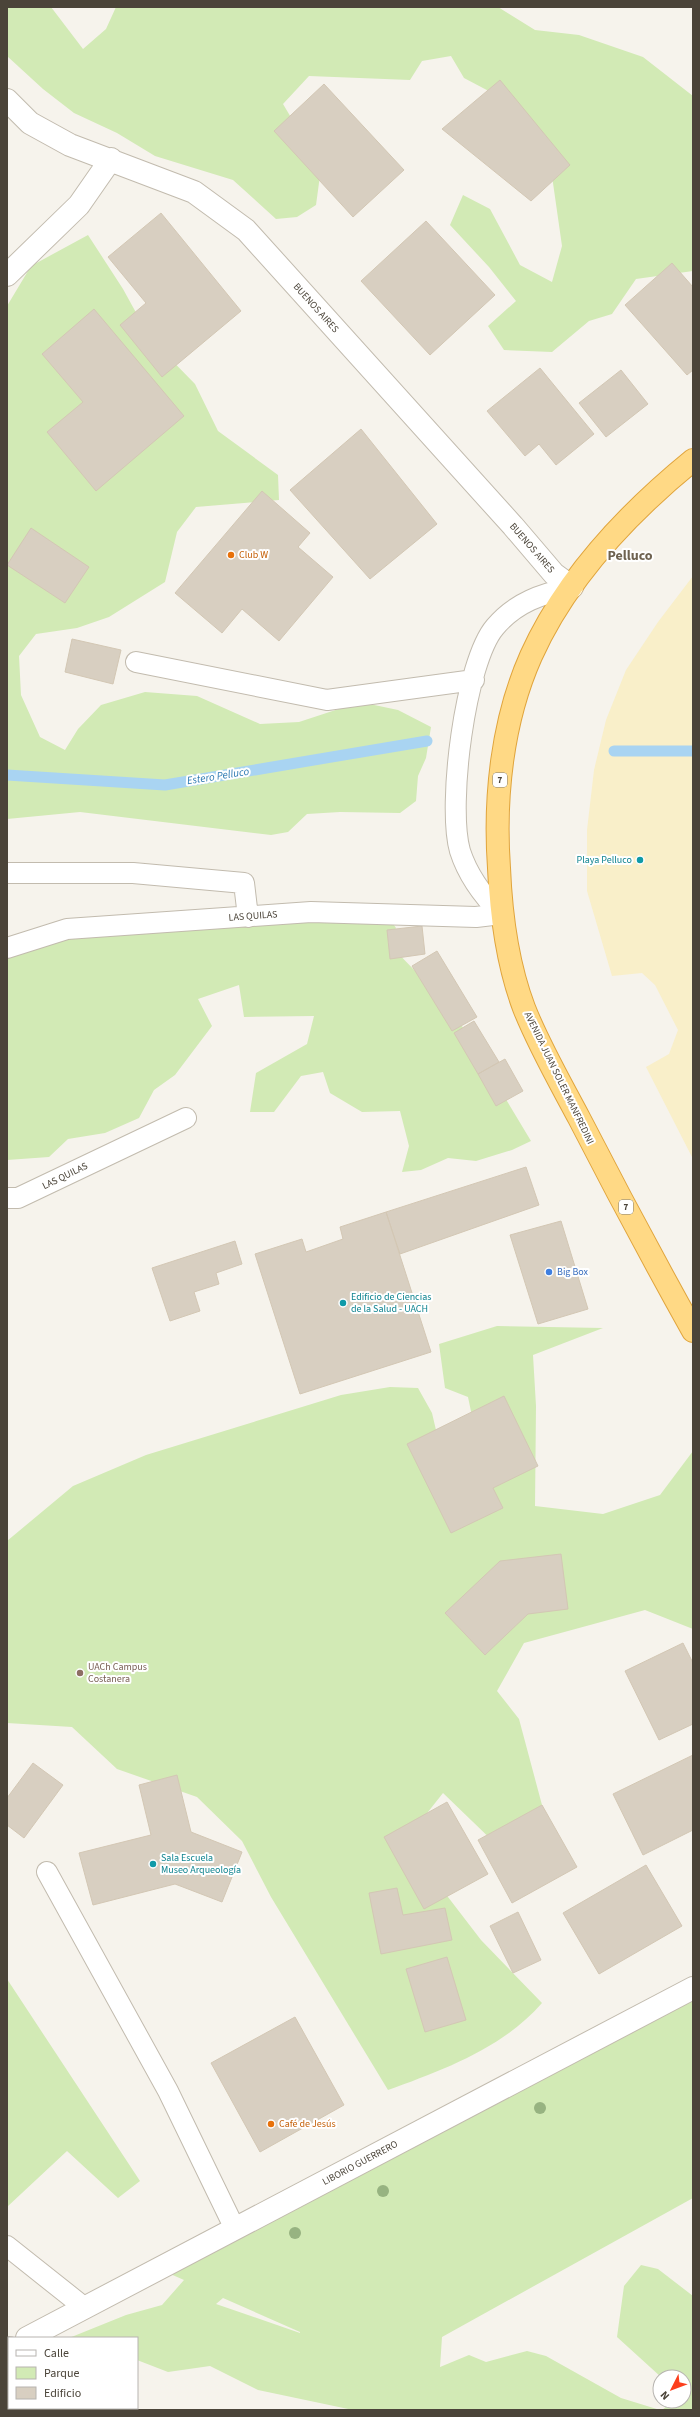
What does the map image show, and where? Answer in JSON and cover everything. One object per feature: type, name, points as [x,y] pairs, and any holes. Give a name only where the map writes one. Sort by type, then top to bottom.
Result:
[{"type":"highway","name":"AVENIDA JUAN SOLER MANFREDINI","points":[[693,460],[660,487],[622,524],[555,611],[531,656],[513,710],[500,776],[498,812],[501,914],[513,972],[524,1008],[593,1146],[693,1331]]},
{"type":"street","name":"BUENOS AIRES","points":[[7,100],[30,123],[70,145],[111,159],[194,192],[246,230],[508,520],[554,574],[572,587]]},
{"type":"street","points":[[7,275],[78,205],[111,159]]},
{"type":"street","name":"LIBORIO GUERRERO","points":[[30,2337],[693,1988]]},
{"type":"lane","points":[[501,914],[476,886],[460,851],[456,830],[458,771],[468,698],[484,643],[494,627],[509,612],[527,600],[572,587]]},
{"type":"lane","points":[[136,662],[327,700],[474,680]]},
{"type":"lane","points":[[7,872],[133,873],[244,882],[248,917]]},
{"type":"lane","name":"LAS QUILAS","points":[[7,948],[67,929],[311,912],[476,917],[501,914]]},
{"type":"lane","name":"LAS QUILAS","points":[[7,1198],[18,1198],[186,1118]]},
{"type":"lane","points":[[47,1872],[168,2091],[235,2229]]},
{"type":"lane","points":[[7,2246],[85,2308]]},
{"type":"green space","points":[[7,7],[51,7],[83,49],[106,29],[116,7],[498,7],[535,30],[579,35],[643,57],[693,96],[693,271],[636,279],[612,314],[589,321],[552,352],[504,350],[488,326],[516,301],[489,267],[450,225],[463,195],[490,209],[520,265],[552,282],[562,246],[548,148],[500,97],[464,78],[451,56],[422,61],[410,80],[309,76],[283,104],[321,168],[316,205],[297,217],[276,219],[233,180],[155,156],[117,133],[74,113],[43,89],[7,56]]},
{"type":"green space","points":[[88,235],[123,289],[150,338],[195,384],[218,431],[278,475],[279,500],[196,507],[177,532],[165,582],[109,617],[77,628],[36,634],[19,656],[21,695],[40,737],[65,750],[78,729],[101,705],[145,692],[197,696],[260,724],[299,722],[360,702],[398,710],[431,727],[426,758],[418,776],[416,801],[400,813],[340,812],[307,814],[288,832],[271,835],[80,812],[7,819],[7,306],[31,266]]},
{"type":"green space","points":[[386,913],[396,928],[388,943],[451,1008],[531,1141],[512,1150],[476,1161],[448,1158],[421,1170],[402,1172],[409,1146],[400,1111],[362,1112],[330,1093],[323,1072],[301,1076],[274,1112],[250,1112],[256,1073],[307,1044],[314,1016],[244,1017],[239,985],[198,999],[212,1026],[175,1075],[154,1090],[139,1118],[105,1133],[68,1139],[49,1157],[7,1160],[7,948],[67,929]]},
{"type":"green space","points":[[497,1326],[603,1328],[533,1355],[536,1406],[535,1506],[603,1514],[660,1495],[693,1451],[693,1629],[645,1610],[524,1643],[497,1691],[519,1719],[542,1805],[501,1849],[443,1793],[405,1841],[481,1940],[542,2003],[509,2033],[491,2045],[451,2066],[388,2090],[271,1897],[242,1841],[197,1797],[117,1769],[72,1727],[7,1723],[7,1541],[73,1486],[146,1455],[341,1395],[390,1387],[418,1388],[432,1413],[446,1473],[483,1469],[468,1397],[445,1388],[439,1344]]},
{"type":"green space","points":[[7,1979],[140,2181],[118,2198],[67,2151],[7,2207]]},
{"type":"green space","points":[[693,1992],[693,2198],[442,2337],[440,2367],[469,2355],[486,2362],[527,2351],[546,2356],[621,2398],[652,2408],[652,2409],[660,2410],[353,2410],[258,2390],[210,2366],[168,2372],[138,2360],[138,2337],[71,2337],[126,2315],[162,2305],[184,2280],[159,2269]],"holes":[[[223,2298],[300,2333],[216,2304]]]},
{"type":"green space","points":[[641,2265],[658,2269],[693,2296],[693,2410],[662,2410],[692,2409],[692,2369],[652,2369],[617,2337],[624,2286]]},
{"type":"sand","name":"Playa Pelluco","points":[[693,576],[693,1159],[646,1067],[669,1054],[678,1030],[655,985],[642,973],[612,976],[587,891],[587,830],[594,770],[606,720],[626,670],[658,622]]},
{"type":"building","points":[[500,80],[570,165],[531,201],[442,129]]},
{"type":"building","points":[[324,84],[404,170],[353,217],[274,131]]},
{"type":"building","points":[[161,213],[241,311],[162,377],[120,325],[146,303],[108,257]]},
{"type":"building","points":[[426,221],[495,295],[430,355],[361,281]]},
{"type":"building","points":[[672,263],[693,287],[693,370],[687,375],[625,305]]},
{"type":"building","points":[[94,309],[184,416],[96,491],[47,432],[83,402],[42,354]]},
{"type":"building","points":[[540,368],[594,434],[556,465],[539,444],[525,456],[487,411]]},
{"type":"building","points":[[621,370],[648,404],[606,437],[579,403]]},
{"type":"building","points":[[361,429],[437,524],[370,579],[290,490]]},
{"type":"building","points":[[262,491],[310,533],[298,547],[333,577],[279,641],[242,609],[222,633],[175,593]]},
{"type":"building","points":[[31,528],[89,567],[65,603],[7,565]]},
{"type":"building","points":[[72,639],[121,650],[113,684],[65,672]]},
{"type":"building","points":[[422,926],[425,954],[390,959],[387,930]]},
{"type":"building","points":[[437,951],[477,1017],[452,1031],[412,966]]},
{"type":"building","points":[[474,1021],[499,1062],[478,1074],[454,1033]]},
{"type":"building","points":[[505,1059],[523,1091],[496,1106],[478,1074]]},
{"type":"building","points":[[526,1167],[539,1205],[400,1254],[386,1212]]},
{"type":"building","name":"Edificio de Ciencias de la Salud - UACH","points":[[386,1212],[431,1352],[300,1394],[255,1254],[302,1239],[306,1252],[343,1239],[340,1227]]},
{"type":"building","name":"Big Box","points":[[561,1221],[588,1309],[538,1324],[510,1235]]},
{"type":"building","points":[[235,1241],[242,1264],[216,1273],[219,1284],[194,1292],[200,1311],[170,1321],[152,1268]]},
{"type":"building","points":[[504,1396],[538,1466],[493,1488],[503,1508],[451,1533],[407,1444]]},
{"type":"building","points":[[561,1554],[568,1609],[528,1614],[485,1655],[445,1613],[500,1561]]},
{"type":"building","points":[[683,1643],[693,1663],[693,1724],[659,1740],[625,1671]]},
{"type":"building","points":[[693,1755],[693,1830],[643,1855],[613,1794]]},
{"type":"building","points":[[33,1763],[63,1785],[24,1838],[7,1825],[7,1798]]},
{"type":"building","points":[[177,1775],[191,1832],[242,1852],[222,1902],[175,1884],[93,1905],[79,1853],[151,1835],[139,1785]]},
{"type":"building","points":[[447,1802],[488,1874],[424,1909],[384,1837]]},
{"type":"building","points":[[542,1805],[577,1867],[512,1903],[478,1840]]},
{"type":"building","points":[[646,1865],[682,1926],[599,1974],[563,1913]]},
{"type":"building","points":[[397,1888],[403,1915],[445,1908],[452,1940],[381,1954],[369,1893]]},
{"type":"building","points":[[518,1912],[541,1960],[513,1973],[490,1926]]},
{"type":"building","points":[[447,1957],[466,2020],[425,2032],[406,1969]]},
{"type":"building","points":[[295,2017],[344,2105],[260,2152],[211,2063]]},
{"type":"waterway","name":"Estero Pelluco","points":[[7,775],[165,785],[427,741]]},
{"type":"waterway","name":"Estero Pelluco","points":[[614,751],[693,751]]},
{"type":"place","name":"Club W","points":[[231,555]]},
{"type":"place","name":"Playa Pelluco","points":[[640,860]]},
{"type":"place","name":"Big Box","points":[[549,1272]]},
{"type":"place","name":"Edificio de Ciencias de la Salud - UACH","points":[[343,1303]]},
{"type":"place","name":"UACh Campus Costanera","points":[[80,1673]]},
{"type":"place","name":"Sala Escuela Museo Arqueología","points":[[153,1864]]},
{"type":"place","name":"Café de Jesús","points":[[271,2124]]},
{"type":"district","name":"Pelluco","points":[[630,556]]}]
